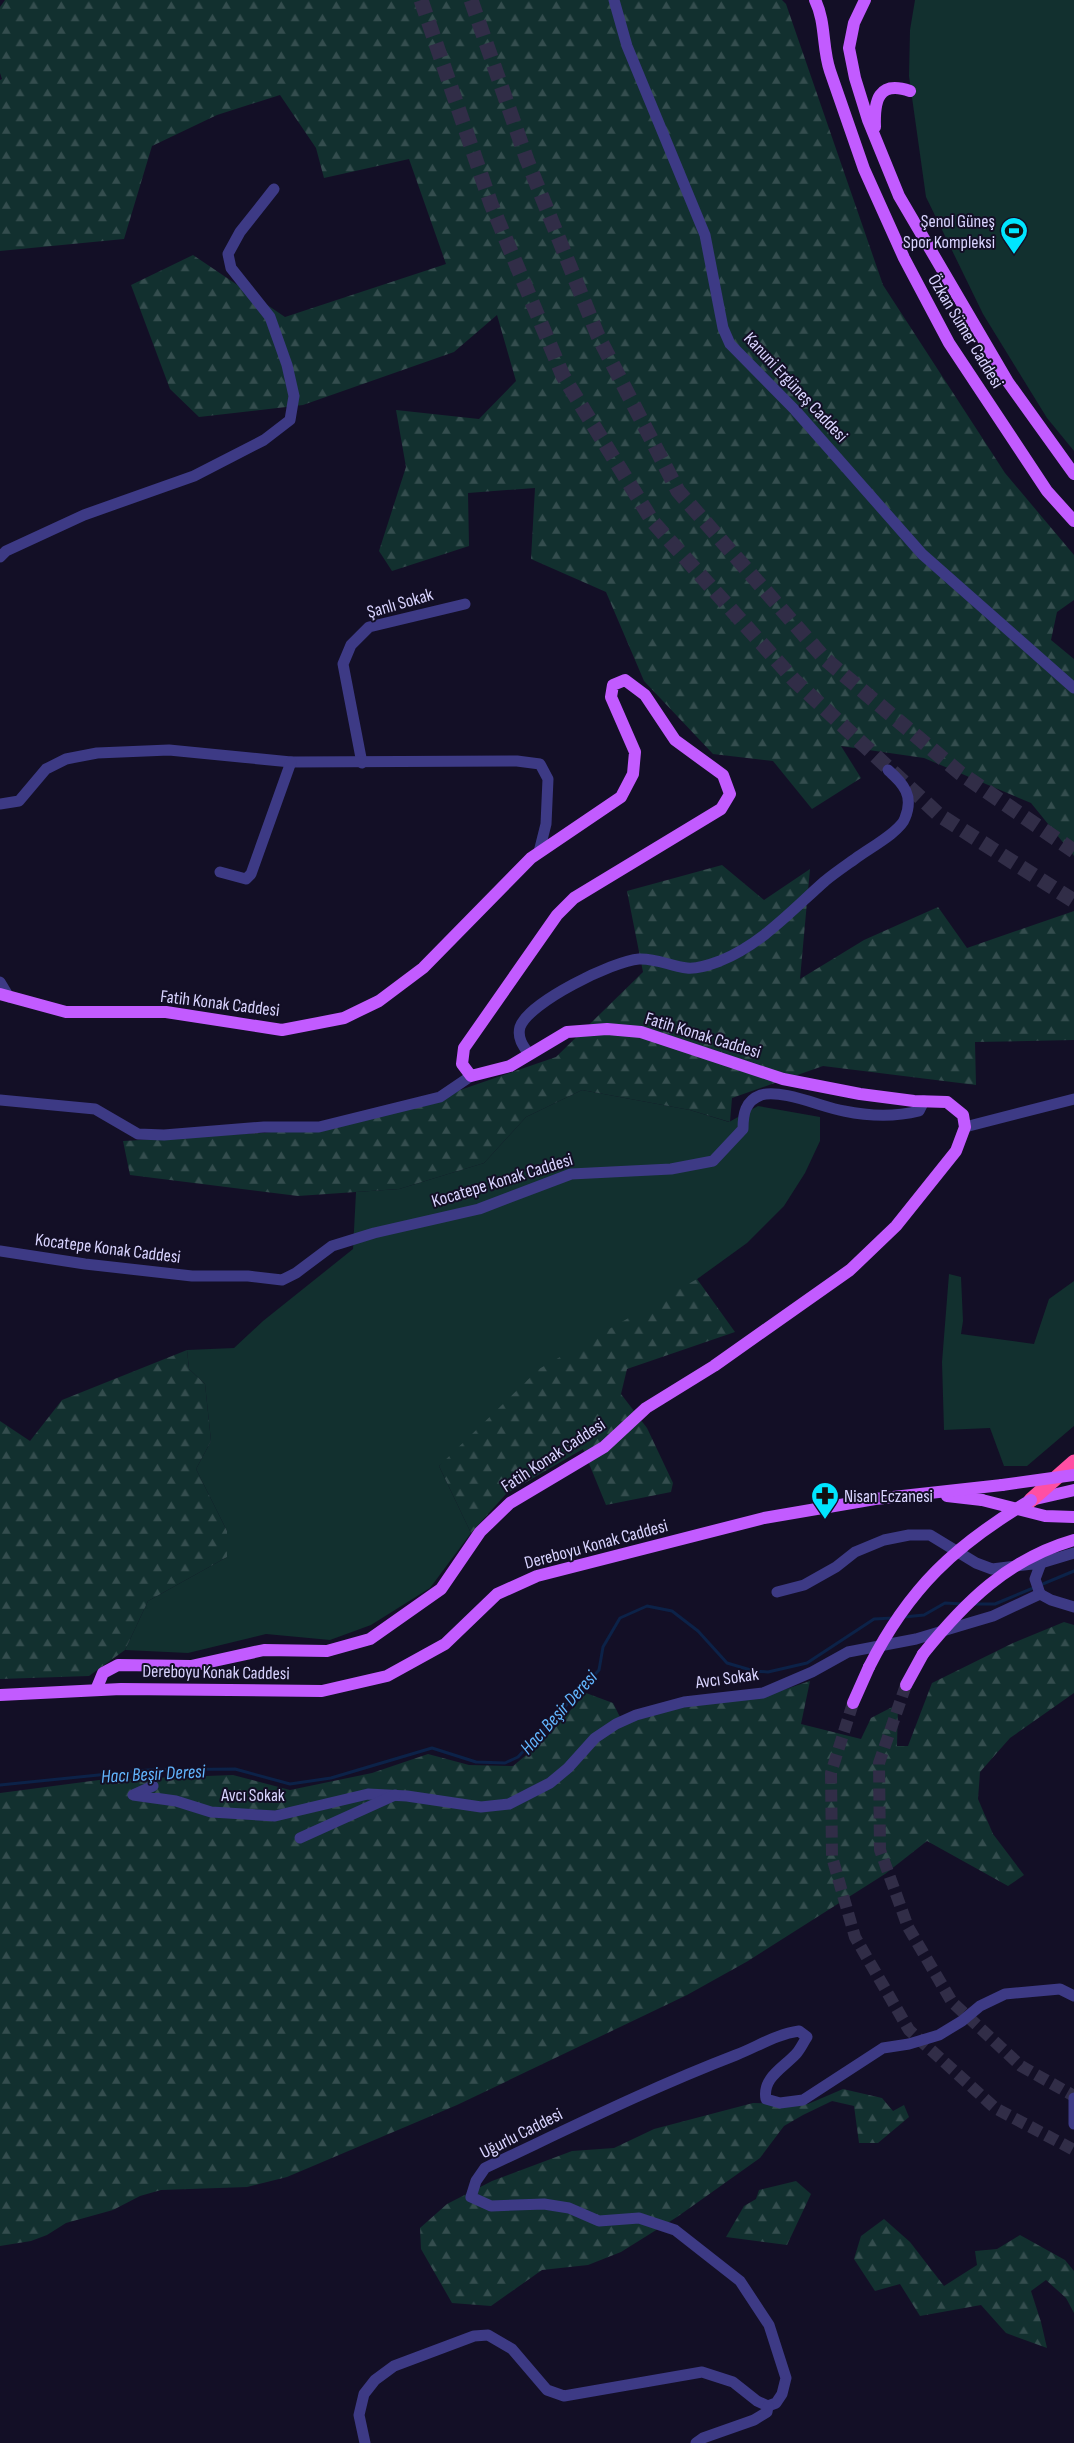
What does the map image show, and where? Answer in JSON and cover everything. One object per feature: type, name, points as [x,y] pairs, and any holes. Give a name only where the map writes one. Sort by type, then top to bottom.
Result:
[{"type":"highway","points":[[1031,1500],[1074,1462]]},
{"type":"main road","name":"Özkan Sümer Caddesi","points":[[815,0],[819,8],[824,34],[825,55],[830,71],[864,169],[904,258],[948,343],[1047,492],[1074,521]]},
{"type":"main road","name":"Özkan Sümer Caddesi","points":[[865,0],[854,23],[849,48],[854,78],[899,196],[1008,382],[1074,474]]},
{"type":"main road","points":[[875,137],[874,110],[878,96],[885,90],[897,87],[910,92]]},
{"type":"main road","name":"Fatih Konak Caddesi","points":[[5,996],[66,1012],[166,1012],[282,1030],[344,1018],[380,1001],[423,968],[539,852],[621,797],[634,774],[634,752],[611,697],[613,685],[625,680],[645,695],[675,740],[723,775],[730,794],[721,809],[574,898],[557,915],[464,1048],[462,1064],[471,1076],[510,1066],[568,1032],[607,1029],[641,1032],[783,1079],[860,1094],[924,1102],[947,1102],[963,1115],[965,1127],[956,1151],[902,1218],[850,1270],[714,1366],[646,1408],[604,1447],[510,1503],[480,1532],[442,1589],[370,1639],[327,1651],[264,1650],[191,1666],[118,1664],[102,1672],[96,1690]]},
{"type":"main road","points":[[922,1494],[1074,1475]]},
{"type":"main road","points":[[853,1703],[869,1667],[902,1610],[923,1584],[965,1543],[1031,1500],[1074,1490]]},
{"type":"main road","points":[[922,1494],[982,1500],[1045,1516],[1074,1517]]},
{"type":"main road","name":"Dereboyu Konak Caddesi","points":[[0,1695],[96,1690],[322,1691],[387,1676],[445,1644],[497,1594],[536,1576],[764,1518],[922,1494]]},
{"type":"main road","points":[[906,1685],[923,1654],[963,1607],[993,1581],[1024,1560],[1074,1540]]},
{"type":"street","name":"Kanuni Ergüneş Caddesi","points":[[614,0],[628,46],[705,235],[723,328],[730,344],[795,410],[922,554],[1074,688]]},
{"type":"street","points":[[0,557],[6,552],[84,515],[194,476],[264,440],[290,420],[294,396],[287,365],[270,317],[231,268],[228,254],[240,232],[274,189]]},
{"type":"street","name":"Şanlı Sokak","points":[[362,763],[343,664],[351,645],[369,626],[465,604]]},
{"type":"street","points":[[0,804],[19,800],[46,769],[66,759],[97,753],[169,750],[290,762],[517,761],[540,764],[548,778],[546,824],[539,852]]},
{"type":"street","points":[[220,872],[246,880],[251,874],[290,762]]},
{"type":"street","points":[[529,1054],[520,1043],[520,1028],[528,1015],[551,997],[609,967],[639,959],[689,968],[720,961],[754,943],[782,922],[826,880],[888,836],[905,820],[909,795],[902,782],[888,770]]},
{"type":"street","points":[[0,982],[5,996]]},
{"type":"street","points":[[0,1100],[95,1109],[138,1134],[164,1135],[264,1127],[319,1127],[440,1097],[471,1076]]},
{"type":"street","name":"Kocatepe Konak Caddesi","points":[[0,1251],[85,1264],[192,1276],[248,1276],[282,1280],[296,1273],[332,1246],[374,1233],[479,1209],[571,1174],[671,1169],[713,1160],[743,1129],[743,1115],[748,1103],[762,1095],[780,1095],[844,1111],[878,1115],[919,1110],[924,1102]]},
{"type":"street","points":[[965,1127],[1074,1099]]},
{"type":"street","points":[[777,1592],[804,1585],[863,1549],[884,1540],[909,1535],[930,1535],[976,1563],[992,1569],[1041,1564],[1074,1553]]},
{"type":"street","points":[[1041,1564],[1035,1579],[1040,1594],[1051,1600],[1074,1607]]},
{"type":"street","name":"Avcı Sokak","points":[[153,1786],[133,1795],[176,1801],[211,1812],[275,1816],[368,1794],[397,1794],[481,1807],[509,1804],[550,1783],[568,1768],[595,1738],[616,1724],[636,1715],[684,1702],[762,1693],[812,1672],[848,1652],[916,1639],[993,1616],[1040,1594]]},
{"type":"street","points":[[300,1838],[397,1794]]},
{"type":"street","name":"Uğurlu Caddesi","points":[[768,2406],[776,2403],[782,2394],[786,2378],[769,2325],[740,2281],[675,2230],[639,2218],[599,2221],[569,2208],[544,2204],[491,2206],[472,2197],[476,2181],[485,2168],[673,2079],[755,2048],[782,2034],[799,2031],[807,2037],[797,2054],[775,2072],[764,2090],[766,2099],[780,2103],[803,2100],[883,2048],[909,2044],[940,2035],[962,2021],[980,2006],[1005,1994],[1060,1989],[1074,1996]]},
{"type":"street","points":[[1074,2098],[1074,2124]]},
{"type":"street","points":[[365,2443],[359,2414],[364,2394],[375,2380],[394,2366],[488,2335],[512,2349],[547,2390],[564,2396],[702,2372],[733,2382],[757,2401],[768,2406],[767,2412],[754,2420],[703,2438],[696,2443]]},
{"type":"green space","points":[[5,0],[782,0],[786,4],[883,285],[1005,473],[1074,555],[1074,600],[1057,612],[1051,640],[1074,659],[1074,856],[1031,803],[924,758],[841,746],[861,778],[812,809],[773,761],[713,754],[644,681],[606,592],[531,559],[535,488],[468,493],[469,546],[392,571],[379,551],[406,467],[396,410],[479,419],[516,381],[497,315],[454,352],[303,405],[199,417],[170,389],[131,285],[193,255],[285,317],[446,264],[409,159],[324,178],[316,148],[280,95],[217,115],[152,146],[124,239],[0,251],[0,80],[2,79],[0,73],[0,7]]},
{"type":"green space","name":"Şenol Güneş Spor Kompleksi","points":[[915,0],[1074,0],[1074,451],[1047,418],[983,314],[926,197],[909,76],[910,30]]},
{"type":"green space","points":[[722,865],[764,900],[810,869],[800,979],[864,940],[938,907],[967,948],[1074,911],[1074,1040],[975,1042],[976,1085],[823,1066],[732,1098],[730,1122],[690,1110],[582,1090],[526,1117],[484,1163],[399,1189],[298,1196],[130,1175],[123,1141],[262,1133],[319,1127],[440,1097],[556,1057],[643,972],[627,891]]},
{"type":"green space","points":[[582,1090],[690,1110],[729,1122],[758,1106],[820,1117],[820,1141],[805,1173],[784,1206],[747,1243],[439,1466],[471,1533],[430,1588],[371,1625],[330,1640],[266,1634],[188,1653],[125,1650],[148,1601],[227,1557],[227,1531],[196,1469],[211,1441],[205,1384],[189,1369],[187,1350],[234,1348],[263,1321],[353,1249],[356,1192],[399,1189],[484,1163],[526,1117]]},
{"type":"green space","points":[[949,1274],[961,1277],[963,1321],[961,1334],[1034,1344],[1049,1299],[1074,1281],[1074,1426],[1027,1466],[1004,1466],[990,1428],[944,1430],[942,1362]]},
{"type":"green space","points":[[697,1279],[735,1332],[627,1369],[621,1394],[647,1428],[673,1483],[671,1492],[606,1505],[583,1449],[506,1494],[471,1533],[439,1466],[539,1369]]},
{"type":"green space","points":[[187,1350],[189,1369],[205,1384],[211,1441],[196,1469],[227,1531],[227,1557],[148,1601],[125,1650],[89,1676],[0,1679],[0,1421],[30,1441],[62,1400]]},
{"type":"green space","points":[[1064,1622],[1074,1625],[1074,1693],[1010,1738],[980,1772],[978,1799],[993,1834],[1024,1875],[1008,1886],[927,1841],[885,1874],[748,1961],[687,1995],[457,2105],[287,2177],[247,2187],[161,2190],[140,2196],[113,2210],[66,2223],[47,2235],[31,2241],[0,2246],[0,1793],[99,1780],[233,1775],[290,1790],[372,1773],[428,1754],[469,1765],[513,1766],[543,1741],[586,1693],[613,1703],[620,1717],[688,1704],[765,1696],[810,1681],[801,1724],[861,1739],[871,1718],[898,1704],[897,1746],[908,1746],[932,1683],[1013,1643]]},
{"type":"green space","points":[[843,2089],[882,2098],[893,2111],[904,2105],[909,2117],[878,2143],[859,2143],[854,2106],[832,2101],[784,2126],[760,2158],[677,2217],[621,2252],[588,2265],[542,2270],[491,2306],[452,2303],[421,2249],[420,2228],[447,2204],[492,2181],[572,2151],[614,2148],[654,2129],[753,2103],[808,2104]]},
{"type":"green space","points":[[796,2181],[811,2194],[787,2245],[726,2237],[744,2206],[756,2199],[759,2190]]},
{"type":"green space","points":[[884,2219],[910,2242],[944,2286],[977,2265],[975,2251],[997,2249],[1020,2235],[1065,2260],[1074,2271],[1074,2313],[1066,2298],[1046,2280],[1031,2291],[1047,2348],[1006,2333],[981,2305],[920,2316],[900,2284],[875,2291],[854,2259],[861,2236]]},
{"type":"waterway","name":"Hacı Beşir Deresi","points":[[973,1604],[995,1604],[1074,1571]]},
{"type":"waterway","name":"Hacı Beşir Deresi","points":[[904,1617],[924,1615],[945,1603],[962,1604]]},
{"type":"waterway","name":"Hacı Beşir Deresi","points":[[0,1785],[148,1770],[235,1769],[290,1784],[331,1778],[432,1748],[476,1762],[505,1763],[518,1757],[599,1670],[603,1647],[620,1618],[647,1606],[672,1611],[698,1631],[727,1663],[754,1671],[768,1672],[807,1663],[874,1619],[893,1618]]},
{"type":"tunnel","points":[[421,0],[491,204],[563,376],[653,522],[795,681],[939,815],[1074,901]]},
{"type":"tunnel","points":[[471,0],[527,160],[598,336],[678,491],[825,659],[960,773],[1074,851]]},
{"type":"tunnel","points":[[906,1685],[879,1763],[880,1850],[908,1927],[952,2002],[1021,2066],[1074,2096]]},
{"type":"tunnel","points":[[853,1703],[831,1773],[832,1857],[855,1937],[909,2030],[995,2108],[1074,2150]]},
{"type":"place","name":"Şenol Güneş Spor Kompleksi","points":[[1014,255]]},
{"type":"place","name":"Nisan Eczanesi","points":[[825,1520]]}]
